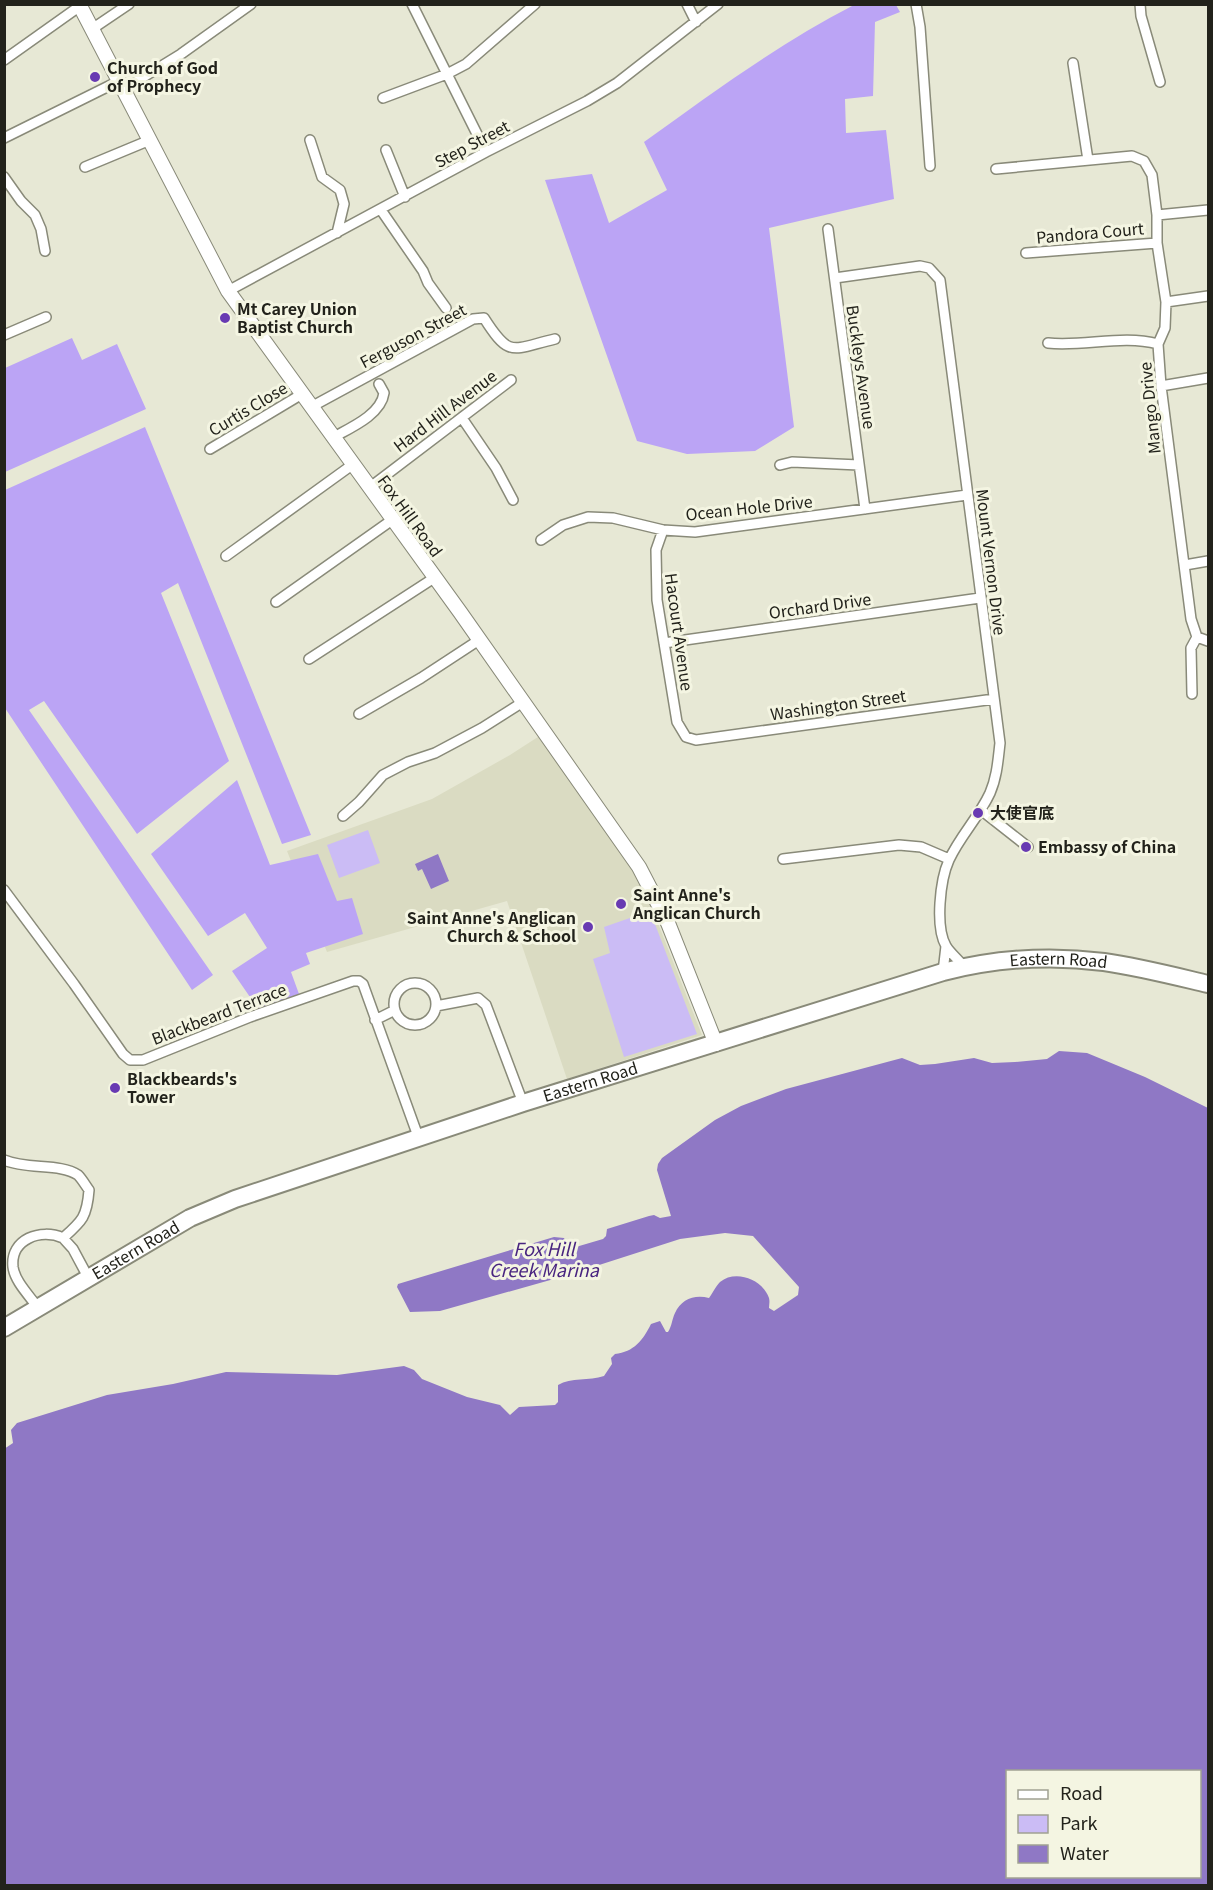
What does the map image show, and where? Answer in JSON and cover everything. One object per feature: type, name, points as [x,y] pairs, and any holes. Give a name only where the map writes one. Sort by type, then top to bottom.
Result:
[{"type":"highway","name":"Eastern Road","points":[[4,1328],[88,1276],[190,1218],[235,1199],[523,1103],[943,972],[1021,959],[1102,962],[1209,984]]},
{"type":"main road","name":"Fox Hill Road","points":[[80,5],[228,291],[629,851],[650,885],[668,923],[716,1044]]},
{"type":"street","points":[[92,29],[129,4]]},
{"type":"street","points":[[4,138],[122,85],[181,54],[251,4]]},
{"type":"street","points":[[424,4],[413,6],[486,152]]},
{"type":"street","points":[[383,98],[447,74],[466,64],[535,4]]},
{"type":"street","points":[[687,4],[696,22]]},
{"type":"street","name":"Step Street","points":[[228,291],[597,95],[616,83],[718,4]]},
{"type":"street","points":[[916,4],[920,27],[930,166]]},
{"type":"street","points":[[1140,4],[1141,16],[1160,82]]},
{"type":"street","points":[[4,60],[80,5]]},
{"type":"street","points":[[1073,63],[1088,160]]},
{"type":"street","points":[[85,167],[150,140]]},
{"type":"street","points":[[310,140],[322,177],[340,190],[344,204],[338,233]]},
{"type":"street","points":[[386,150],[405,197]]},
{"type":"street","name":"Mango Drive","points":[[996,168],[1132,156],[1144,161],[1152,175],[1157,215],[1157,243],[1166,302],[1165,328],[1158,344],[1161,386],[1191,619],[1197,637],[1191,648],[1192,694]]},
{"type":"street","points":[[4,177],[21,201],[35,215],[41,229],[45,251]]},
{"type":"street","points":[[381,210],[446,308]]},
{"type":"street","points":[[1157,215],[1209,210]]},
{"type":"street","name":"Buckleys Avenue","points":[[828,229],[865,509]]},
{"type":"street","name":"Pandora Court","points":[[1026,253],[1157,243]]},
{"type":"street","name":"Mount Vernon Drive","points":[[834,278],[920,266],[929,268],[940,279],[1000,743],[998,766],[990,791],[981,810],[949,859],[940,892],[940,915],[946,946]]},
{"type":"street","points":[[1166,302],[1209,296]]},
{"type":"street","points":[[4,335],[46,317]]},
{"type":"street","name":"Ferguson Street","points":[[311,407],[472,319],[484,318],[498,340],[507,348],[517,348],[555,339]]},
{"type":"street","points":[[1048,343],[1065,345],[1142,340],[1158,344]]},
{"type":"street","points":[[1161,386],[1209,378]]},
{"type":"street","name":"Hard Hill Avenue","points":[[369,488],[511,380]]},
{"type":"street","points":[[332,438],[354,425],[381,404],[384,393],[379,384]]},
{"type":"street","name":"Curtis Close","points":[[210,449],[302,394]]},
{"type":"street","points":[[462,418],[496,468],[513,500]]},
{"type":"street","points":[[780,465],[792,462],[859,465]]},
{"type":"street","points":[[226,556],[352,465]]},
{"type":"street","name":"Ocean Hole Drive","points":[[541,540],[564,525],[588,517],[613,518],[663,530],[695,532],[967,495]]},
{"type":"street","points":[[276,602],[392,520]]},
{"type":"street","name":"Hacourt Avenue","points":[[663,530],[656,550],[657,600],[677,722],[686,737]]},
{"type":"street","points":[[1185,565],[1209,561]]},
{"type":"street","points":[[309,659],[435,578]]},
{"type":"street","name":"Orchard Drive","points":[[664,643],[980,598]]},
{"type":"street","points":[[1197,637],[1209,640]]},
{"type":"street","points":[[359,714],[421,678],[479,640]]},
{"type":"street","name":"Washington Street","points":[[686,737],[696,740],[994,699]]},
{"type":"street","points":[[343,816],[383,775],[408,762],[435,753],[523,702]]},
{"type":"street","points":[[981,810],[1028,848]]},
{"type":"street","points":[[783,859],[899,844],[921,847],[949,859]]},
{"type":"street","name":"Blackbeard Terrace","points":[[4,890],[75,984],[123,1054],[130,1060],[143,1060],[250,1017],[353,981],[359,981],[363,984],[419,1139]]},
{"type":"street","points":[[946,946],[964,967]]},
{"type":"street","points":[[943,972],[946,946]]},
{"type":"street","points":[[410,983],[417,983],[434,993],[436,1006],[430,1019],[417,1025],[404,1021],[395,1010],[395,997],[404,986],[410,983]]},
{"type":"street","points":[[436,1006],[478,998],[482,1000],[486,1005],[523,1103]]},
{"type":"street","points":[[375,1020],[395,1010]]},
{"type":"street","points":[[4,1160],[31,1167],[61,1168],[78,1176],[89,1190],[88,1205],[82,1220],[63,1238]]},
{"type":"street","points":[[38,1308],[13,1269],[14,1258],[22,1242],[30,1236],[53,1233],[63,1238],[73,1249],[88,1276]]},
{"type":"shaded area","points":[[854,5],[896,5],[900,12],[875,22],[873,96],[845,99],[846,133],[886,130],[894,199],[769,228],[794,427],[755,451],[687,454],[637,441],[545,180],[592,174],[609,223],[667,190],[644,142],[773,52]]},
{"type":"shaded area","points":[[72,338],[82,360],[117,344],[146,409],[5,472],[5,368]]},
{"type":"shaded area","points":[[145,427],[311,835],[282,844],[178,583],[161,593],[229,761],[137,834],[44,701],[29,710],[213,975],[192,990],[5,708],[5,490]]},
{"type":"shaded area","name":"Saint Anne's Anglican Church & School","points":[[541,735],[632,867],[650,903],[702,1035],[567,1079],[507,901],[327,952],[287,851],[432,799]]},
{"type":"shaded area","points":[[237,780],[270,865],[318,854],[337,901],[352,898],[363,934],[306,953],[310,964],[291,972],[299,994],[259,1010],[232,971],[267,948],[245,913],[208,936],[151,854]]},
{"type":"green space","points":[[368,830],[380,863],[339,878],[327,845]]},
{"type":"green space","points":[[650,911],[697,1034],[624,1057],[593,959],[610,953],[604,927]]},
{"type":"water","points":[[438,854],[449,881],[431,889],[422,869],[418,871],[415,864]]},
{"type":"water","name":"Fox Hill Creek Marina","points":[[1059,1051],[1087,1053],[1145,1077],[1208,1108],[1208,1885],[5,1885],[4,1449],[13,1443],[11,1430],[17,1423],[107,1395],[226,1372],[337,1375],[404,1366],[414,1370],[422,1379],[467,1397],[500,1405],[510,1415],[519,1407],[555,1405],[558,1402],[558,1385],[569,1381],[604,1376],[612,1364],[611,1358],[615,1354],[633,1348],[651,1324],[660,1321],[668,1332],[681,1304],[694,1297],[709,1298],[718,1284],[726,1278],[734,1276],[748,1278],[761,1286],[769,1299],[769,1308],[774,1311],[798,1295],[799,1287],[753,1236],[725,1233],[680,1239],[568,1275],[440,1311],[410,1312],[397,1287],[398,1284],[554,1237],[564,1238],[569,1249],[603,1239],[607,1229],[649,1216],[654,1215],[660,1218],[671,1216],[657,1170],[662,1158],[715,1120],[741,1106],[786,1089],[902,1058],[920,1065],[974,1058],[992,1063],[1047,1059]]},
{"type":"place","name":"Church of God of Prophecy","points":[[95,77]]},
{"type":"place","name":"Mt Carey Union Baptist Church","points":[[225,318]]},
{"type":"place","name":"大使官底","points":[[978,813]]},
{"type":"place","name":"Embassy of China","points":[[1026,847]]},
{"type":"place","name":"Saint Anne's Anglican Church","points":[[621,904]]},
{"type":"place","name":"Saint Anne's Anglican Church & School","points":[[588,927]]},
{"type":"place","name":"Blackbeards's Tower","points":[[115,1088]]}]
